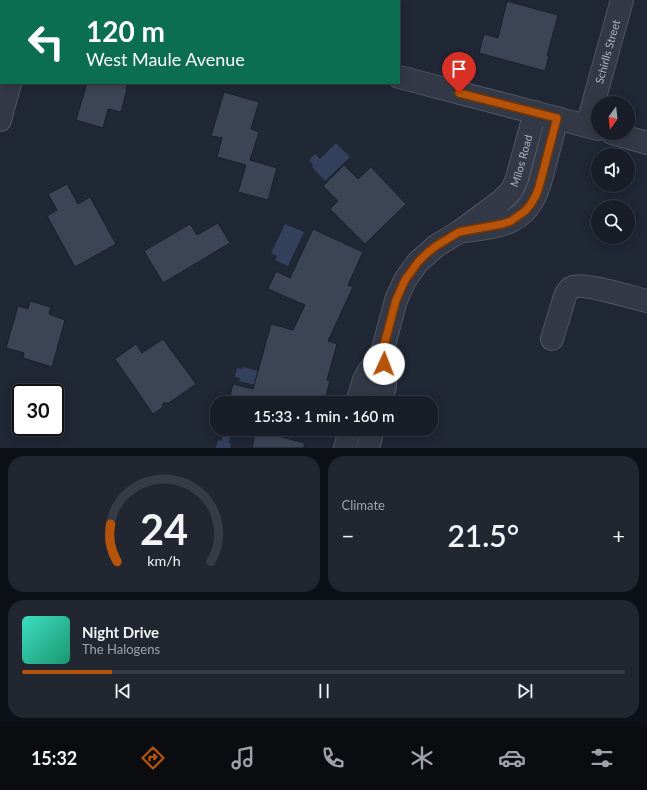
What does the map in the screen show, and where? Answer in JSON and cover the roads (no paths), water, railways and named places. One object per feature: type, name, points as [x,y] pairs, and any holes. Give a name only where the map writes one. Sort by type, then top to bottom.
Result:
[{"type":"street","name":"Schirlls Street","points":[[600,96],[622,0]]},
{"type":"street","points":[[400,77],[591,128]]},
{"type":"street","points":[[0,120],[10,84]]},
{"type":"street","name":"Milos Road","points":[[359,396],[367,374],[382,353],[396,300],[405,280],[426,254],[501,201],[512,190],[517,178],[535,112]]},
{"type":"street","name":"Milos Road","points":[[459,232],[506,223],[525,211],[531,204],[539,187],[557,118]]},
{"type":"street","points":[[635,140],[647,143]]},
{"type":"street","points":[[512,190],[531,204]]},
{"type":"street","points":[[552,339],[568,290],[572,287],[582,285],[589,286],[647,302]]},
{"type":"street","name":"Milos Road","points":[[382,353],[385,381],[382,396]]},
{"type":"street","points":[[344,448],[348,436]]},
{"type":"street","points":[[368,448],[371,436]]},
{"type":"water","points":[[336,143],[350,157],[325,181],[312,167],[313,165],[309,160],[315,154],[320,159]]},
{"type":"water","points":[[285,224],[304,232],[288,266],[275,260],[277,256],[271,253]]},
{"type":"water","points":[[243,367],[275,375],[272,389],[239,381],[240,378],[235,377],[237,368],[242,369]]},
{"type":"water","points":[[222,436],[230,437],[230,448],[216,448],[218,440],[221,441]]}]
